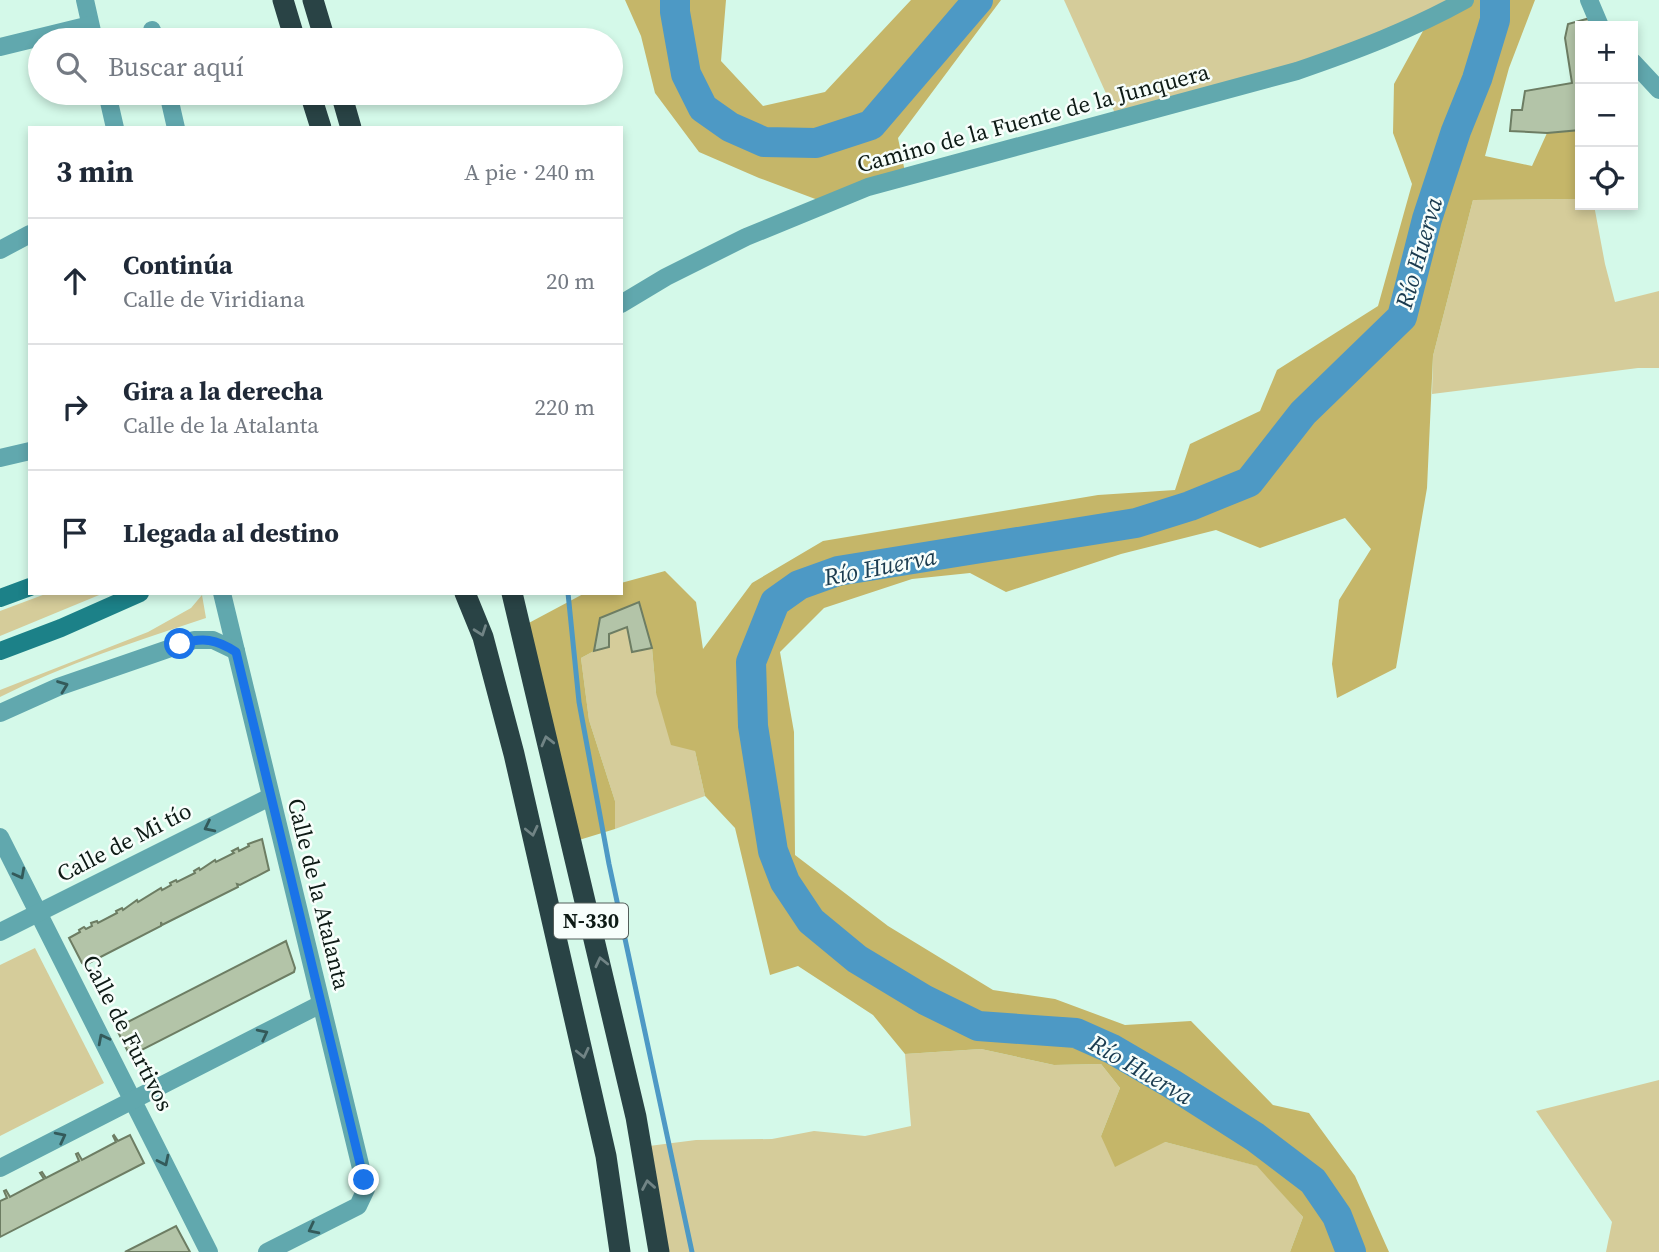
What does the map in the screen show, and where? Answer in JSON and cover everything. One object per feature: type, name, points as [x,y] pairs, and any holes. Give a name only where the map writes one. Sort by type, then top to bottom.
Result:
[{"type":"highway","points":[[284,0],[292,28]]},
{"type":"highway","points":[[313,0],[321,28]]},
{"type":"highway","points":[[313,105],[319,126]]},
{"type":"highway","points":[[344,105],[350,126]]},
{"type":"highway","name":"N-330","points":[[466,595],[484,637],[514,754],[606,1156],[620,1252]]},
{"type":"highway","name":"N-330","points":[[512,595],[636,1117],[659,1252]]},
{"type":"main road","points":[[0,598],[28,588]]},
{"type":"main road","points":[[0,651],[61,628],[135,595]]},
{"type":"street","points":[[85,0],[91,28]]},
{"type":"street","name":"Camino de la Fuente de la Junquera","points":[[623,303],[736,242],[868,187],[1297,71],[1363,49],[1429,20],[1465,0]]},
{"type":"street","points":[[1589,0],[1598,21]]},
{"type":"street","points":[[0,47],[28,43]]},
{"type":"street","points":[[1638,67],[1659,90]]},
{"type":"street","points":[[110,105],[115,126]]},
{"type":"street","points":[[171,105],[176,126]]},
{"type":"street","points":[[0,250],[28,235]]},
{"type":"street","points":[[0,458],[28,451]]},
{"type":"street","name":"Calle de la Atalanta","points":[[222,595],[366,1189],[358,1206],[267,1252]]},
{"type":"street","points":[[0,713],[58,687],[194,640],[214,640],[236,652]]},
{"type":"street","name":"Calle de Mi tío","points":[[0,932],[270,797]]},
{"type":"street","name":"Calle de Furtivos","points":[[0,837],[209,1252]]},
{"type":"street","points":[[0,1168],[321,1004]]},
{"type":"shaded area","points":[[625,0],[726,0],[721,61],[763,106],[825,92],[911,0],[1001,0],[898,138],[906,177],[826,203],[699,152],[655,93],[641,36]]},
{"type":"shaded area","points":[[1064,0],[1465,0],[1429,20],[1118,120]]},
{"type":"shaded area","points":[[1467,0],[1535,0],[1509,68],[1485,156],[1532,166],[1547,133],[1575,130],[1575,199],[1473,200],[1433,356],[1427,488],[1396,668],[1337,698],[1332,664],[1339,600],[1371,549],[1345,518],[1260,548],[1216,530],[1121,554],[1006,592],[970,573],[912,579],[824,608],[780,652],[794,732],[795,855],[888,926],[993,990],[1055,999],[1125,1025],[1191,1021],[1273,1105],[1309,1113],[1355,1176],[1389,1252],[1290,1252],[1303,1217],[1257,1166],[1165,1142],[1115,1167],[1101,1136],[1120,1088],[1101,1064],[1054,1065],[981,1049],[905,1054],[873,1015],[798,966],[770,975],[735,828],[705,796],[695,751],[671,745],[656,693],[652,648],[639,602],[600,618],[594,651],[581,658],[589,720],[615,801],[615,829],[579,840],[525,625],[581,595],[623,595],[623,582],[665,571],[696,602],[703,649],[752,583],[823,541],[1098,495],[1175,490],[1190,444],[1260,411],[1277,370],[1378,306],[1412,184],[1393,133],[1394,84],[1429,20]]},
{"type":"shaded area","points":[[1575,199],[1575,210],[1595,210],[1615,302],[1659,291],[1659,368],[1638,368],[1432,394],[1433,356],[1473,200]]},
{"type":"shaded area","points":[[43,595],[99,595],[0,636],[0,611]]},
{"type":"shaded area","points":[[202,595],[206,618],[127,644],[0,697],[0,690],[148,632],[191,608]]},
{"type":"shaded area","points":[[627,627],[632,652],[652,648],[656,693],[695,751],[705,796],[615,829],[615,801],[589,720],[581,658],[609,647],[609,634]]},
{"type":"shaded area","points":[[35,948],[104,1083],[0,1136],[0,965]]},
{"type":"shaded area","points":[[981,1049],[1054,1065],[1101,1064],[1120,1088],[1101,1136],[1165,1142],[1258,1166],[1303,1217],[1290,1252],[666,1252],[649,1146],[696,1140],[772,1139],[814,1131],[865,1136],[911,1126],[905,1054]]},
{"type":"shaded area","points":[[1659,1080],[1659,1252],[1606,1252],[1612,1222],[1536,1111]]},
{"type":"building","points":[[1575,22],[1575,130],[1547,133],[1510,131],[1512,110],[1522,110],[1525,91],[1572,83],[1565,38],[1568,24]]},
{"type":"building","points":[[639,602],[652,648],[632,652],[627,627],[609,634],[609,647],[594,651],[600,618]]},
{"type":"building","points":[[262,839],[269,870],[240,885],[237,884],[238,887],[162,925],[161,922],[161,926],[85,965],[82,963],[69,938],[80,932],[79,930],[84,927],[86,929],[92,926],[91,923],[98,923],[137,900],[138,902],[171,885],[170,883],[195,873],[199,868],[200,870],[215,860],[216,862],[234,853],[232,851],[238,848],[239,851]]},
{"type":"building","points":[[286,941],[294,972],[130,1056],[116,1028]]},
{"type":"building","points":[[114,1135],[118,1141],[130,1135],[144,1163],[0,1237],[0,1201],[7,1198],[4,1191],[6,1190],[10,1197],[44,1179],[40,1173],[46,1178],[79,1161],[76,1154],[78,1153],[82,1160],[116,1142]]},
{"type":"building","points":[[176,1226],[190,1252],[125,1252]]},
{"type":"waterway","name":"Río Huerva","points":[[675,0],[686,74],[703,108],[730,127],[764,142],[816,143],[871,125],[978,0]]},
{"type":"waterway","name":"Río Huerva","points":[[1351,1252],[1337,1216],[1313,1181],[1255,1137],[1172,1084],[1112,1049],[1076,1033],[978,1026],[925,1000],[857,959],[811,921],[785,882],[773,851],[753,726],[751,662],[775,602],[799,585],[838,571],[1136,523],[1190,506],[1249,482],[1303,413],[1402,317],[1427,219],[1495,20],[1495,0]]},
{"type":"waterway","points":[[568,595],[579,702],[609,864],[692,1252]]},
{"type":"route","points":[[180,644],[194,640],[214,640],[236,652],[364,1180]]}]
